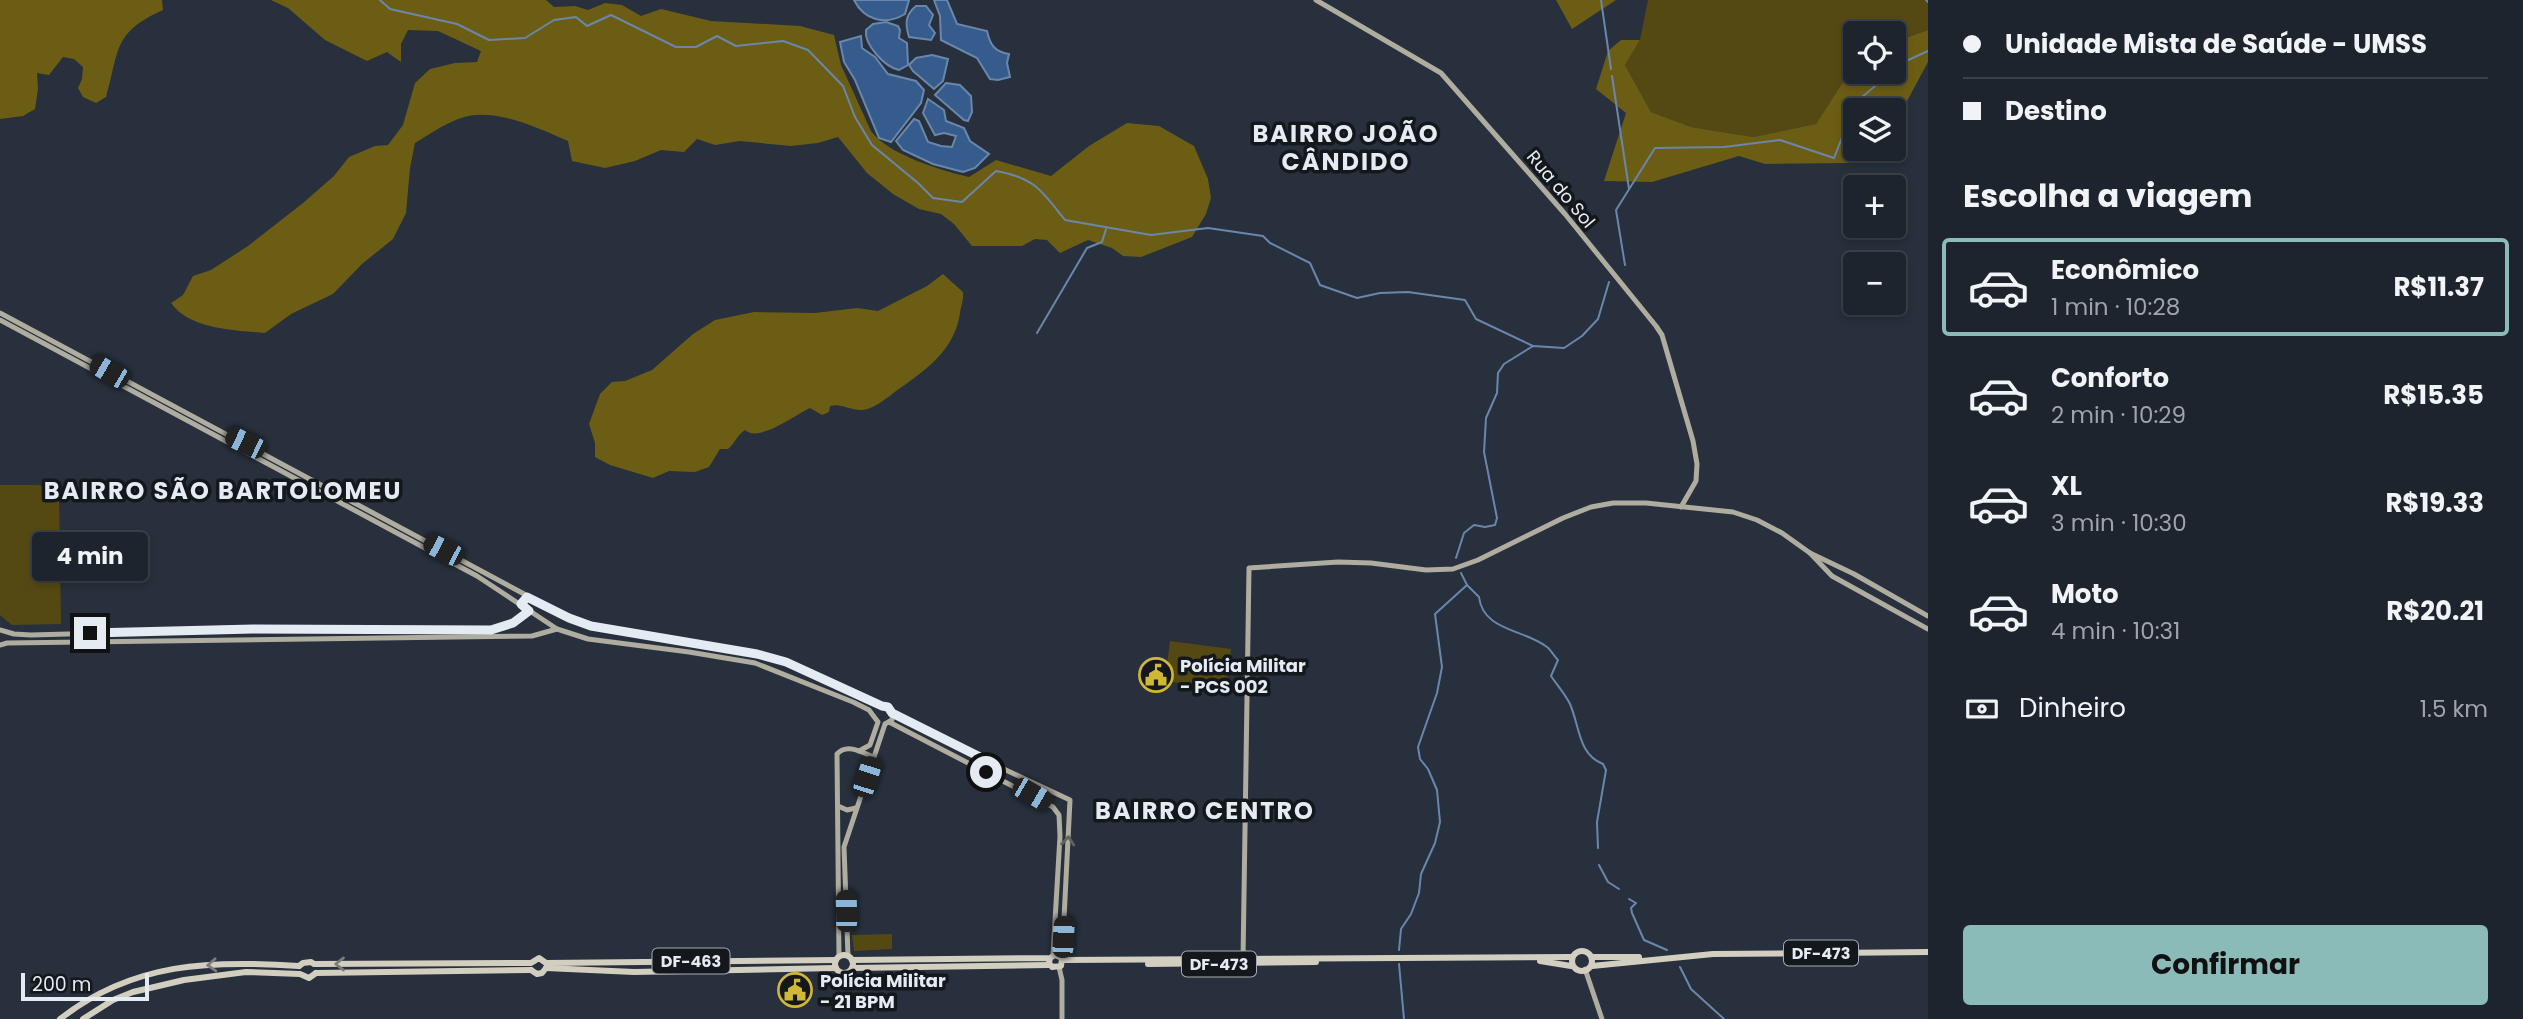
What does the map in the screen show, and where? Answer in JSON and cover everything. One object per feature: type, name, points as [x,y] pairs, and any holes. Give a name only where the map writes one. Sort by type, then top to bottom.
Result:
[{"type":"main road","name":"DF-473","points":[[1521,958],[1574,968],[1713,954],[1928,952]]},
{"type":"main road","name":"DF-473","points":[[1051,959],[1061,962],[1375,957],[1521,958],[1572,957],[1580,953],[1587,953],[1592,957],[1655,958]]},
{"type":"main road","points":[[1571,966],[1572,957]]},
{"type":"main road","points":[[1588,967],[1592,957]]},
{"type":"main road","name":"DF-463","points":[[60,1019],[83,1003],[130,980],[176,967],[248,963],[300,970],[309,978],[316,973],[531,966],[539,958],[546,965],[634,972],[720,972],[837,962],[850,958],[1051,959]]},
{"type":"main road","points":[[850,958],[852,968]]},
{"type":"main road","name":"DF-473","points":[[1051,959],[1056,968],[1061,962]]},
{"type":"main road","name":"DF-463","points":[[837,962],[842,973],[852,968],[1051,959]]},
{"type":"main road","name":"DF-463","points":[[546,965],[719,961],[837,962]]},
{"type":"main road","points":[[719,961],[722,967],[720,972]]},
{"type":"main road","name":"DF-463","points":[[86,1017],[113,1000],[156,985],[246,972],[300,970],[307,962],[531,966]]},
{"type":"main road","points":[[634,963],[634,972]]},
{"type":"main road","points":[[314,964],[316,973]]},
{"type":"main road","name":"DF-463","points":[[531,966],[537,974],[542,973],[546,965]]},
{"type":"main road","points":[[83,1003],[82,1010],[86,1017]]},
{"type":"street","name":"Rua do Sol","points":[[1316,0],[1441,73],[1565,214],[1656,326],[1662,335],[1693,440],[1697,464],[1696,481],[1681,507]]},
{"type":"street","points":[[0,313],[138,391],[569,618],[591,626],[692,642],[786,662],[888,707],[892,713],[959,748],[1070,800],[1061,962],[1062,1019]]},
{"type":"street","points":[[0,320],[117,379]]},
{"type":"street","points":[[1243,961],[1249,568],[1338,562],[1426,570],[1459,568],[1563,518],[1607,503],[1631,502],[1733,512],[1757,520],[1928,617]]},
{"type":"street","points":[[415,539],[557,629],[614,643],[689,652],[764,666],[861,706],[876,719],[952,754],[1053,807],[1059,815],[1060,836],[1051,959]]},
{"type":"street","points":[[1811,553],[1832,576],[1928,629]]},
{"type":"street","points":[[1848,585],[1854,574]]},
{"type":"street","points":[[521,604],[527,597]]},
{"type":"street","points":[[0,630],[31,635],[400,628],[491,630],[513,623],[529,611]]},
{"type":"street","points":[[565,632],[569,626],[569,618]]},
{"type":"street","points":[[400,628],[400,638]]},
{"type":"street","points":[[430,638],[431,628]]},
{"type":"street","points":[[0,645],[532,636],[557,629]]},
{"type":"street","points":[[166,631],[166,641]]},
{"type":"street","points":[[31,635],[31,643]]},
{"type":"street","points":[[689,652],[692,642]]},
{"type":"street","points":[[721,657],[724,652],[722,648]]},
{"type":"street","points":[[835,694],[833,689],[838,687]]},
{"type":"street","points":[[859,751],[870,745],[876,710],[882,706]]},
{"type":"street","points":[[850,958],[844,853],[847,834],[873,757],[892,713]]},
{"type":"street","points":[[837,962],[837,754],[841,749],[847,748],[873,757]]},
{"type":"street","points":[[952,754],[959,748]]},
{"type":"street","points":[[986,772],[992,771],[996,765]]},
{"type":"street","points":[[1053,807],[1063,798]]},
{"type":"street","points":[[838,806],[847,810],[856,808]]},
{"type":"street","points":[[1059,815],[1070,813]]},
{"type":"street","points":[[838,817],[845,816],[852,820]]},
{"type":"street","points":[[838,830],[847,834]]},
{"type":"street","points":[[1588,967],[1602,1019]]},
{"type":"shaded area","points":[[0,0],[162,0],[163,10],[146,18],[126,35],[117,55],[106,97],[96,103],[83,97],[78,88],[83,67],[74,59],[63,57],[49,75],[37,73],[35,109],[23,116],[0,119]]},
{"type":"shaded area","points":[[271,0],[546,0],[554,7],[575,6],[588,10],[605,3],[622,5],[641,16],[661,9],[711,21],[800,26],[834,35],[841,65],[871,131],[889,147],[916,160],[969,177],[996,160],[1051,176],[1089,146],[1127,123],[1159,126],[1194,146],[1208,179],[1211,198],[1206,214],[1192,237],[1141,257],[1123,256],[1112,248],[1088,240],[1060,253],[1047,240],[1035,239],[1022,246],[972,246],[954,224],[941,214],[919,209],[893,194],[867,173],[838,137],[818,143],[791,146],[740,141],[715,145],[697,139],[684,152],[661,150],[635,161],[605,168],[572,161],[568,141],[543,130],[499,116],[471,115],[447,124],[415,143],[406,213],[393,239],[362,264],[333,294],[291,314],[265,333],[214,327],[190,319],[171,303],[183,295],[193,276],[211,270],[248,246],[334,176],[349,157],[375,146],[388,145],[403,125],[415,83],[430,69],[455,63],[477,62],[481,51],[438,31],[408,30],[401,44],[401,62],[387,52],[367,61],[325,40],[288,8]]},
{"type":"shaded area","points":[[1556,0],[1616,0],[1572,29]]},
{"type":"shaded area","points":[[1648,0],[1928,0],[1928,30],[1906,38],[1906,21],[1843,21],[1843,82],[1816,124],[1753,137],[1691,127],[1651,112],[1625,65],[1640,40]]},
{"type":"shaded area","points":[[1928,30],[1928,62],[1906,103],[1906,98],[1843,98],[1843,161],[1850,161],[1849,163],[1765,164],[1739,156],[1652,182],[1604,181],[1626,113],[1596,89],[1608,51],[1621,40],[1640,40],[1625,65],[1651,112],[1691,127],[1753,137],[1816,124],[1843,82],[1843,84],[1906,84],[1906,38]]},
{"type":"shaded area","points":[[943,274],[963,292],[952,338],[928,367],[876,405],[863,410],[830,406],[829,412],[822,415],[810,408],[767,431],[751,433],[745,430],[728,449],[720,449],[709,467],[695,472],[669,471],[653,478],[610,465],[595,457],[595,443],[589,424],[600,394],[612,382],[625,381],[652,370],[693,334],[715,320],[754,312],[815,313],[857,308],[878,311],[927,286]]},
{"type":"shaded area","points":[[0,485],[39,485],[59,494],[61,624],[12,625],[0,615]]},
{"type":"shaded area","points":[[1170,641],[1231,649],[1226,689],[1165,681]]},
{"type":"shaded area","points":[[892,934],[892,949],[854,951],[852,935]]},
{"type":"water","points":[[854,0],[909,0],[905,14],[883,20],[863,12]]},
{"type":"water","points":[[934,0],[947,0],[957,24],[987,31],[994,47],[1009,54],[1007,63],[1010,77],[990,79],[977,58],[941,40],[940,16]]},
{"type":"water","points":[[916,6],[926,6],[933,15],[929,25],[935,33],[931,40],[909,37],[907,20]]},
{"type":"water","points":[[886,22],[898,26],[899,38],[907,43],[908,65],[899,70],[888,65],[876,54],[866,36],[866,30],[873,24]]},
{"type":"water","points":[[861,36],[862,48],[875,57],[888,74],[916,81],[924,90],[921,103],[891,142],[879,138],[855,80],[844,62],[840,42]]},
{"type":"water","points":[[932,55],[948,59],[943,81],[934,89],[909,65],[916,58]]},
{"type":"water","points":[[946,83],[960,85],[971,96],[972,112],[968,121],[935,95]]},
{"type":"water","points":[[928,99],[944,110],[946,121],[964,128],[970,141],[989,154],[975,168],[963,172],[933,164],[903,150],[896,141],[914,119],[919,121],[928,142],[952,147],[956,136],[944,133],[935,135],[923,113]]},
{"type":"waterway","points":[[380,0],[390,9],[457,24],[489,40],[525,38],[554,20],[576,17],[587,26],[611,15],[676,47],[696,47],[717,36],[736,46],[783,41],[808,50],[843,86],[855,117],[872,145],[933,198],[962,202],[996,171],[1029,182],[1050,201],[1065,220],[1151,235],[1208,228],[1263,236],[1270,243],[1310,263],[1320,285],[1357,298],[1380,293],[1408,292],[1465,300],[1476,319],[1533,346]]},
{"type":"waterway","points":[[1601,0],[1611,69]]},
{"type":"waterway","points":[[1906,61],[1928,51]]},
{"type":"waterway","points":[[1612,76],[1629,189]]},
{"type":"waterway","points":[[1625,265],[1616,210],[1655,148],[1724,147],[1780,140],[1834,158],[1856,102],[1878,84]]},
{"type":"waterway","points":[[1037,333],[1087,248],[1102,242],[1106,229]]},
{"type":"waterway","points":[[1456,558],[1464,533],[1474,525],[1495,525],[1497,518],[1484,452],[1486,418],[1497,393],[1498,373],[1504,364],[1533,346],[1564,348],[1582,336],[1598,319],[1609,282]]},
{"type":"waterway","points":[[1461,573],[1467,585],[1479,597],[1488,617],[1506,628],[1538,641],[1558,660],[1551,676],[1570,704],[1584,747],[1606,770],[1597,822],[1598,848]]},
{"type":"waterway","points":[[1399,950],[1401,929],[1411,914],[1419,893],[1421,874],[1435,843],[1440,822],[1437,790],[1428,769],[1420,759],[1418,747],[1437,693],[1442,667],[1435,614],[1467,585]]},
{"type":"waterway","points":[[1599,865],[1608,882],[1619,889]]},
{"type":"waterway","points":[[1629,899],[1636,903],[1631,908],[1632,913],[1644,940],[1667,950]]},
{"type":"waterway","points":[[1399,964],[1404,1019]]},
{"type":"waterway","points":[[1680,967],[1691,989],[1724,1019]]},
{"type":"place","name":"Polícia Militar - PCS 002","points":[[1156,675]]},
{"type":"place","name":"Polícia Militar - 21 BPM","points":[[795,990]]},
{"type":"district","name":"BAIRRO JOÃO CÂNDIDO","points":[[1346,147]]},
{"type":"district","name":"BAIRRO SÃO BARTOLOMEU","points":[[223,490]]},
{"type":"district","name":"BAIRRO CENTRO","points":[[1205,810]]},
{"type":"route","points":[[90,633],[253,629],[491,630],[513,623],[529,611],[521,604],[527,597],[591,626],[757,654],[786,662],[888,707],[892,713],[996,765],[992,771],[986,772]]}]
